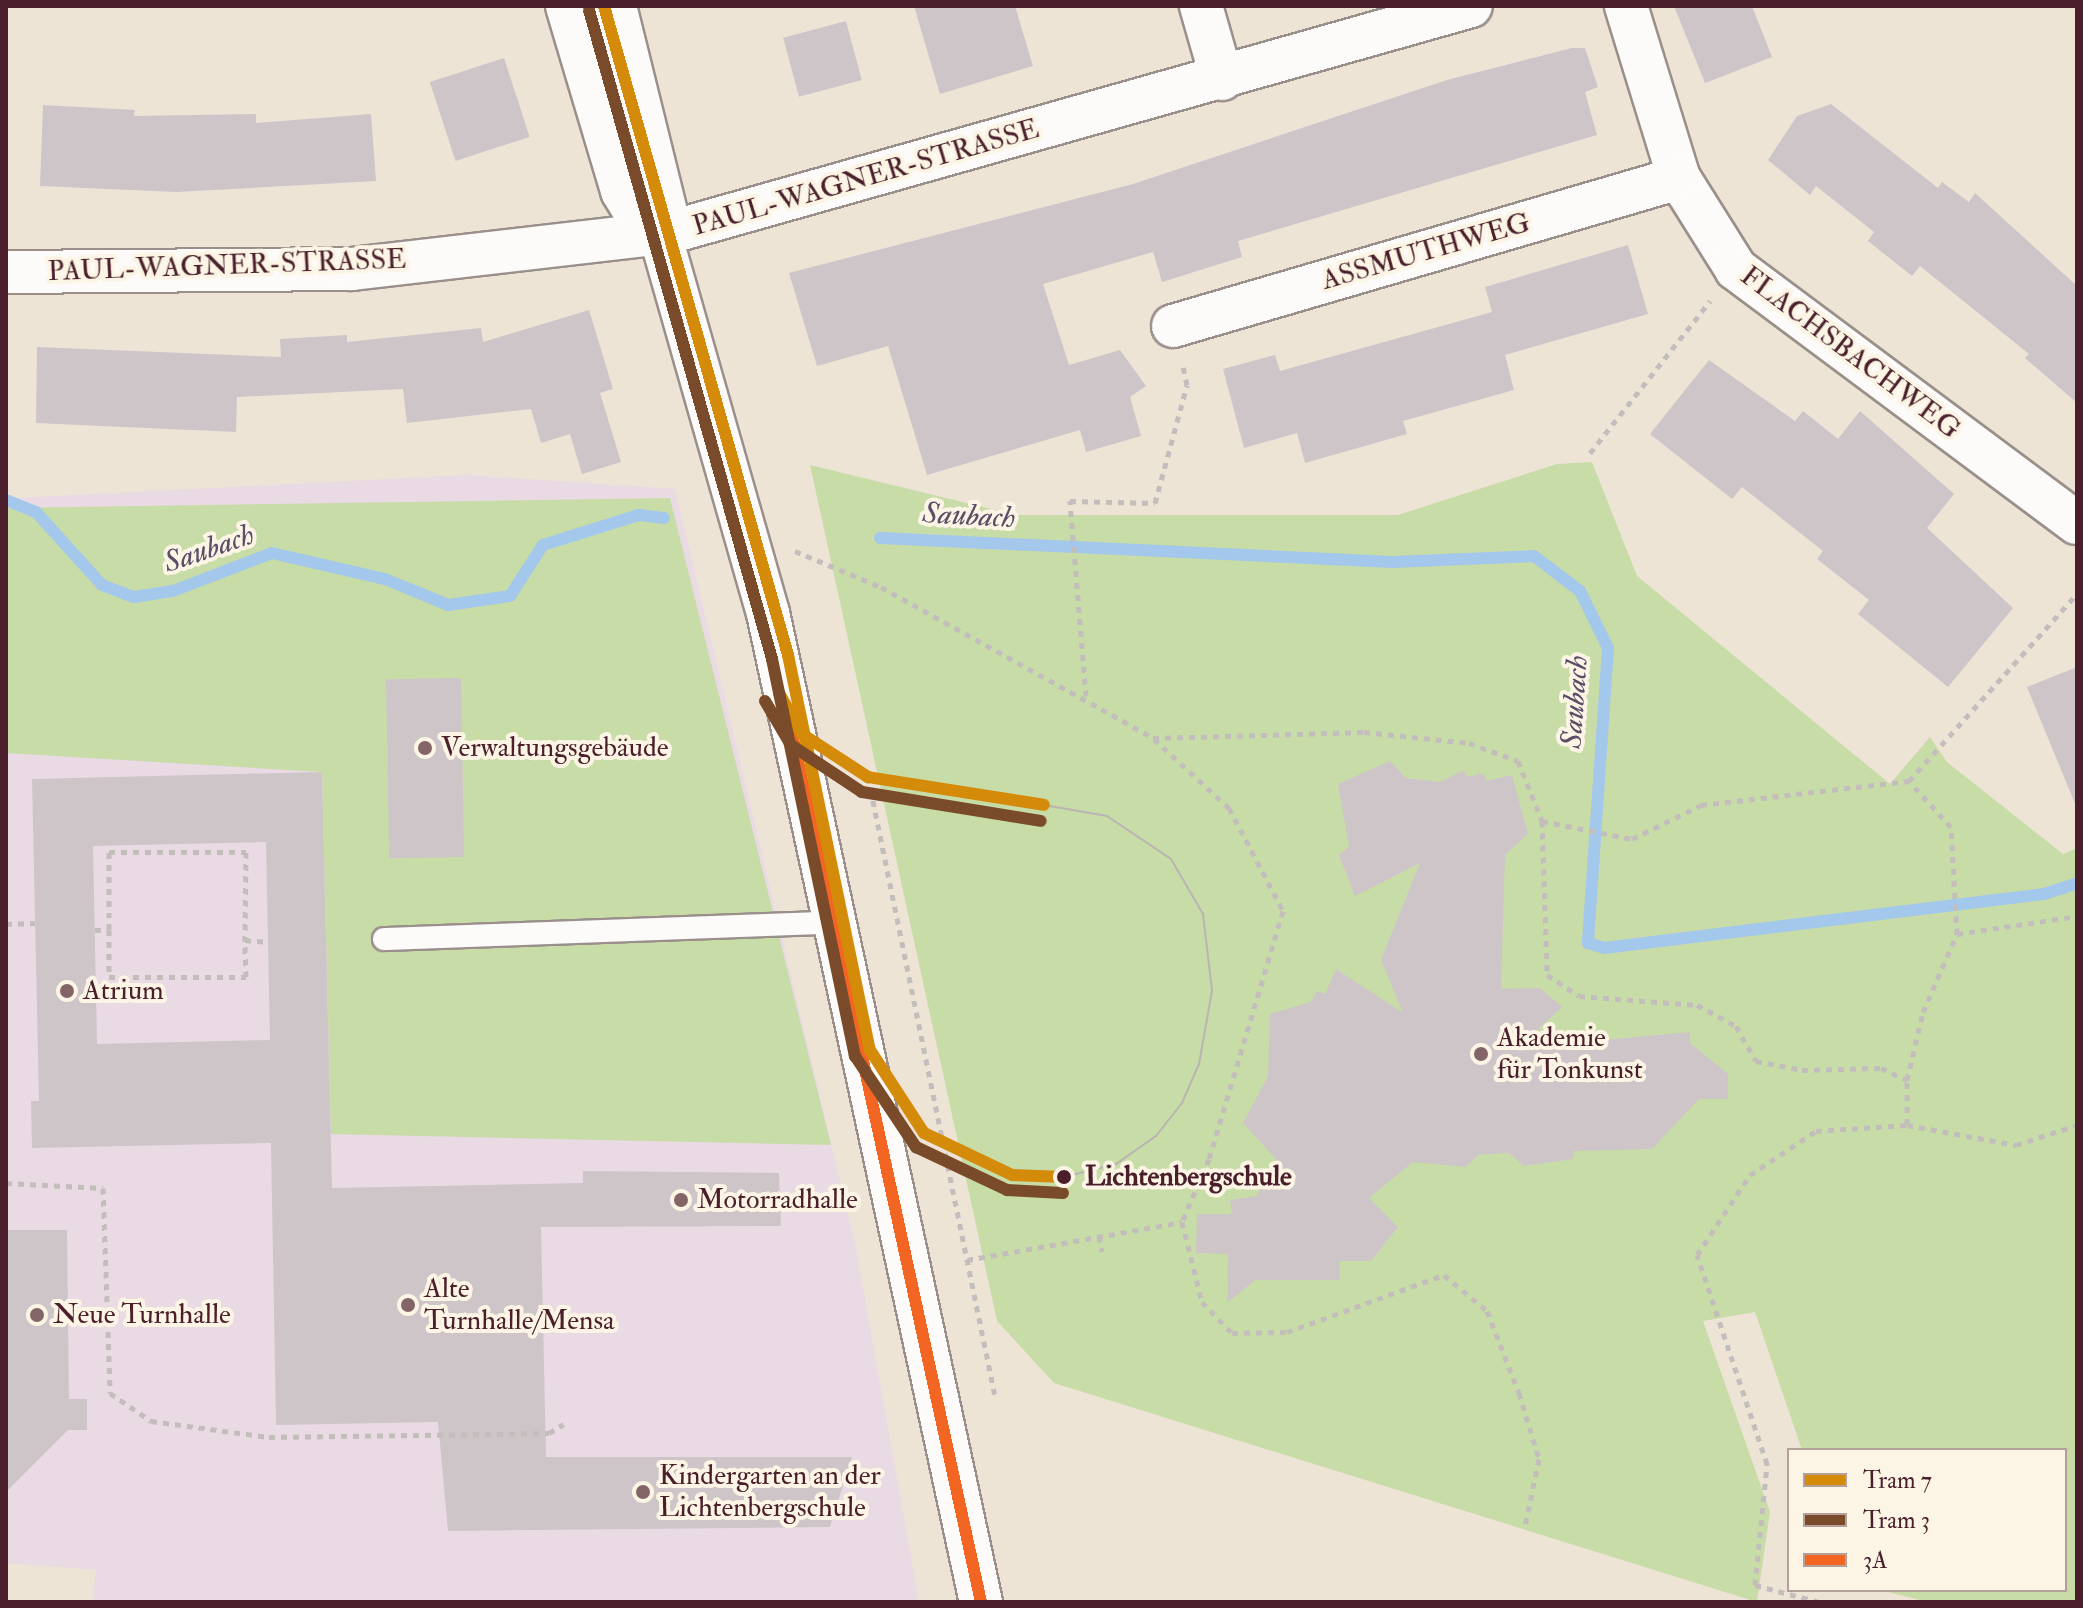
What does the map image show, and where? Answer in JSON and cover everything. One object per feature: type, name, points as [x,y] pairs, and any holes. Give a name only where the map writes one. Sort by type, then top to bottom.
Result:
[{"type":"street","points":[[567,6],[622,191],[660,234]]},
{"type":"street","points":[[615,6],[660,234],[745,530],[981,1602]]},
{"type":"street","points":[[1201,6],[1222,79]]},
{"type":"street","name":"PAUL-WAGNER-STRASSE","points":[[6,272],[352,269],[660,234],[1222,79],[1471,6]]},
{"type":"street","name":"FLACHSBACHWEG","points":[[1626,6],[1679,178],[1736,269],[2077,523]]},
{"type":"street","name":"ASSMUTHWEG","points":[[1173,326],[1679,178]]},
{"type":"lane","points":[[384,939],[830,923]]},
{"type":"path","points":[[1590,453],[1736,269]]},
{"type":"path","points":[[1086,697],[1070,501],[1155,503],[1187,385],[1173,326]]},
{"type":"path","points":[[745,530],[881,587],[1086,697],[1153,738],[1229,808],[1283,911],[1209,1159],[1182,1222],[1202,1302],[1232,1333],[1287,1332],[1444,1275],[1487,1311],[1539,1459],[1525,1526]]},
{"type":"path","points":[[1542,821],[1632,839],[1701,805],[1909,781],[2077,594]]},
{"type":"path","points":[[1153,738],[1364,732],[1469,743],[1518,761],[1542,821],[1547,975],[1579,996],[1697,1005],[1736,1026],[1756,1061],[1802,1070],[1881,1068],[1907,1080]]},
{"type":"path","points":[[868,777],[995,1396]]},
{"type":"path","points":[[1907,1125],[1907,1080],[1923,1012],[1957,934],[1951,827],[1909,781]]},
{"type":"path","points":[[109,852],[246,852],[245,940],[246,977],[109,977],[109,852]]},
{"type":"path","points":[[1957,934],[2077,916]]},
{"type":"path","points":[[6,924],[35,923]]},
{"type":"path","points":[[95,930],[109,930]]},
{"type":"path","points":[[245,940],[267,942]]},
{"type":"path","points":[[1819,1602],[1755,1585],[1767,1464],[1697,1255],[1750,1175],[1816,1131],[1907,1125],[2016,1145],[2077,1125]]},
{"type":"path","points":[[6,1183],[103,1188],[110,1393],[151,1421],[269,1437],[549,1433],[564,1424]]},
{"type":"path","points":[[967,1260],[1182,1222]]},
{"type":"path","points":[[1099,1236],[1102,1252]]},
{"type":"shaded area","points":[[467,475],[675,489],[855,1243],[919,1602],[93,1602],[96,1570],[6,1563],[6,516],[16,515],[15,498]]},
{"type":"green space","points":[[1592,462],[1637,576],[1890,784],[1930,737],[1947,762],[2063,854],[2077,848],[2077,1602],[1927,1602],[1889,1592],[2067,1592],[2067,1448],[1801,1448],[1755,1312],[1703,1321],[1770,1512],[1757,1602],[1054,1383],[997,1321],[810,465],[1016,515],[1398,515],[1557,464]]},
{"type":"green space","points":[[670,498],[831,1145],[331,1134],[322,772],[6,753],[6,508]]},
{"type":"building","points":[[914,6],[1015,6],[1033,66],[940,94]]},
{"type":"building","points":[[1674,6],[1752,6],[1772,57],[1705,83]]},
{"type":"building","points":[[846,21],[862,80],[799,97],[783,38]]},
{"type":"building","points":[[1572,48],[1585,48],[1598,87],[1585,92],[1597,135],[1238,241],[1242,257],[1162,282],[1153,252],[1043,284],[1069,365],[1120,350],[1146,386],[1130,397],[1141,436],[1086,452],[1080,430],[927,475],[888,346],[817,366],[789,273],[1133,184],[1447,80]]},
{"type":"building","points":[[504,58],[530,137],[455,161],[430,82]]},
{"type":"building","points":[[1831,104],[1938,188],[1942,182],[1969,202],[1975,193],[2077,286],[2077,403],[2025,358],[2029,354],[1920,266],[1912,276],[1868,241],[1874,232],[1816,186],[1810,195],[1768,160],[1797,116]]},
{"type":"building","points":[[43,105],[135,110],[134,116],[256,114],[256,123],[371,114],[376,181],[177,192],[40,186]]},
{"type":"building","points":[[1628,245],[1648,314],[1505,355],[1514,390],[1403,421],[1407,434],[1305,463],[1297,433],[1244,448],[1223,369],[1275,355],[1280,371],[1492,312],[1485,287]]},
{"type":"building","points":[[589,310],[613,389],[600,393],[621,462],[582,474],[570,434],[541,443],[531,409],[407,423],[403,389],[237,397],[236,432],[36,423],[37,347],[281,357],[280,339],[347,335],[347,342],[481,328],[483,342]]},
{"type":"building","points":[[1709,360],[1795,421],[1803,411],[1838,439],[1860,411],[1954,494],[1927,528],[2013,608],[1948,687],[1858,614],[1869,600],[1817,559],[1823,551],[1742,487],[1732,499],[1650,434]]},
{"type":"building","points":[[2077,667],[2077,806],[2076,806],[2027,687]]},
{"type":"building","name":"Verwaltungsgebäude","points":[[461,678],[464,857],[389,858],[386,679]]},
{"type":"building","points":[[1390,761],[1406,778],[1440,782],[1464,770],[1467,777],[1484,773],[1486,781],[1512,775],[1528,834],[1505,855],[1501,989],[1540,988],[1562,1007],[1518,1048],[1690,1032],[1690,1043],[1728,1074],[1728,1099],[1699,1099],[1652,1149],[1574,1151],[1573,1159],[1524,1166],[1509,1153],[1478,1155],[1466,1167],[1413,1162],[1369,1198],[1398,1227],[1371,1261],[1340,1261],[1339,1280],[1255,1280],[1227,1303],[1228,1254],[1196,1253],[1197,1214],[1232,1214],[1230,1200],[1257,1196],[1276,1159],[1243,1123],[1268,1076],[1270,1014],[1311,1002],[1317,991],[1325,994],[1336,969],[1403,1013],[1381,960],[1420,863],[1355,896],[1339,855],[1349,846],[1338,784]]},
{"type":"building","points":[[322,772],[332,1188],[583,1183],[583,1171],[779,1173],[781,1226],[541,1227],[546,1457],[852,1457],[830,1527],[448,1531],[438,1422],[276,1425],[271,1143],[32,1148],[31,1101],[39,1101],[32,779]],"holes":[[[266,842],[270,1040],[97,1044],[93,846]]]},
{"type":"building","name":"Neue Turnhalle","points":[[6,1230],[67,1230],[69,1399],[87,1399],[87,1430],[68,1430],[6,1492]]},
{"type":"waterway","name":"Saubach","points":[[6,500],[36,512],[102,585],[134,597],[173,591],[272,553],[385,579],[448,605],[510,596],[543,545],[639,515],[664,518]]},
{"type":"waterway","name":"Saubach","points":[[880,538],[1392,562],[1534,556],[1580,591],[1608,648],[1588,943],[1604,948],[2044,894],[2077,883]]},
{"type":"tram line","name":"7","points":[[604,6],[788,655],[870,1050],[924,1133],[1012,1175],[1064,1177]]},
{"type":"tram line","name":"3","points":[[589,10],[772,659],[855,1056],[916,1147],[1007,1190],[1063,1193]]},
{"type":"tram line","name":"7","points":[[779,693],[802,734],[868,777],[1044,805]]},
{"type":"tram line","name":"3","points":[[765,701],[791,745],[862,792],[1041,821]]},
{"type":"tram line","points":[[1044,805],[1107,816],[1171,859],[1203,914],[1212,991],[1199,1064],[1182,1103],[1156,1136],[1116,1164],[1064,1177]]},
{"type":"transit line","name":"3A","points":[[786,707],[981,1602]]},
{"type":"place","name":"Verwaltungsgebäude","points":[[425,748]]},
{"type":"place","name":"Atrium","points":[[67,991]]},
{"type":"place","name":"Akademie für Tonkunst","points":[[1481,1054]]},
{"type":"place","name":"Lichtenbergschule","points":[[1064,1177]]},
{"type":"place","name":"Motorradhalle","points":[[681,1200]]},
{"type":"place","name":"Alte Turnhalle/Mensa","points":[[408,1305]]},
{"type":"place","name":"Neue Turnhalle","points":[[37,1315]]},
{"type":"place","name":"Kindergarten an der Lichtenbergschule","points":[[643,1492]]}]
